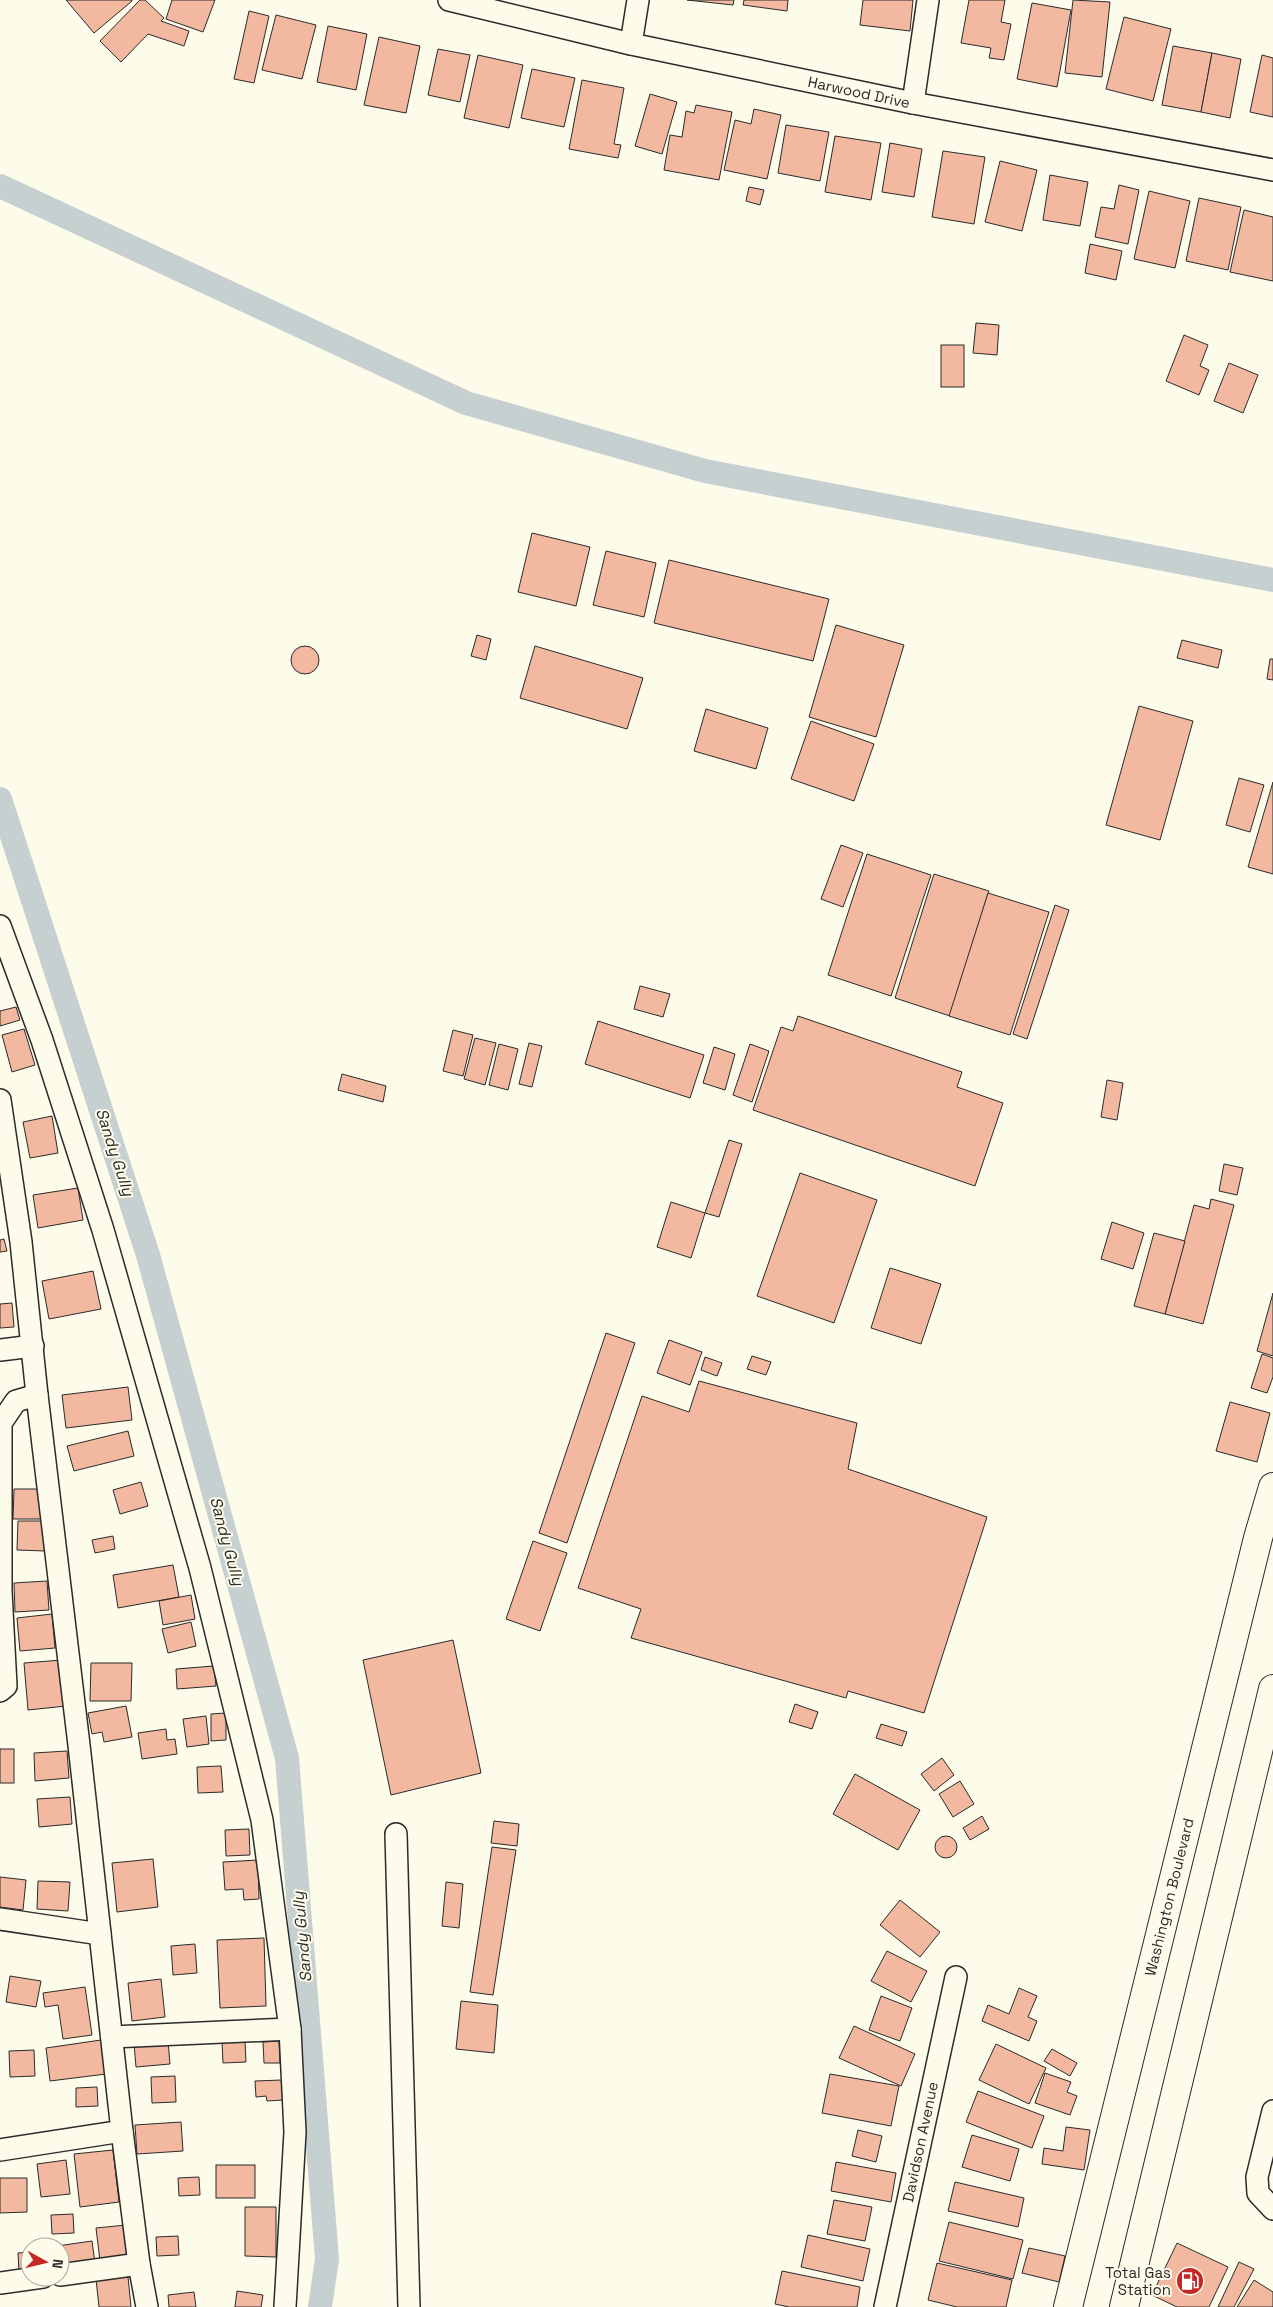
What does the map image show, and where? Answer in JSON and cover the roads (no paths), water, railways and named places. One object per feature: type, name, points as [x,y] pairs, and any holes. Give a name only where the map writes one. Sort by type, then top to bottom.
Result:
[{"type":"highway","name":"Washington Boulevard","points":[[1068,2307],[1265,1544],[1273,1488]]},
{"type":"highway","points":[[1124,2307],[1272,1695]]},
{"type":"street","name":"Harwood Drive","points":[[449,0],[631,44],[913,103],[1273,170]]},
{"type":"street","points":[[631,44],[638,0]]},
{"type":"street","points":[[913,103],[928,0]]},
{"type":"street","points":[[0,926],[42,1040],[103,1230],[200,1568],[262,1820],[290,2029],[295,2132],[285,2307]]},
{"type":"street","points":[[0,1100],[20,1232],[122,2131],[139,2264],[147,2307]]},
{"type":"street","points":[[0,1350],[33,1346]]},
{"type":"street","points":[[0,1690],[6,1686],[1,1591],[1,1423],[16,1401],[37,1395]]},
{"type":"street","points":[[396,1834],[409,2307]]},
{"type":"street","points":[[0,1919],[100,1934]]},
{"type":"street","name":"Davidson Avenue","points":[[885,2307],[956,1976]]},
{"type":"street","points":[[112,2037],[290,2029]]},
{"type":"street","points":[[1273,2111],[1257,2177],[1258,2193],[1273,2209]]},
{"type":"street","points":[[0,2150],[122,2131]]},
{"type":"street","points":[[70,2274],[139,2264]]},
{"type":"street","points":[[0,2283],[20,2280]]},
{"type":"waterway","points":[[0,186],[466,403],[705,471],[1273,580]]},
{"type":"waterway","name":"Sandy Gully","points":[[0,799],[148,1255],[287,1758],[327,2259],[320,2307]]},
{"type":"place","name":"Total Gas Station","points":[[1190,2281]]}]
